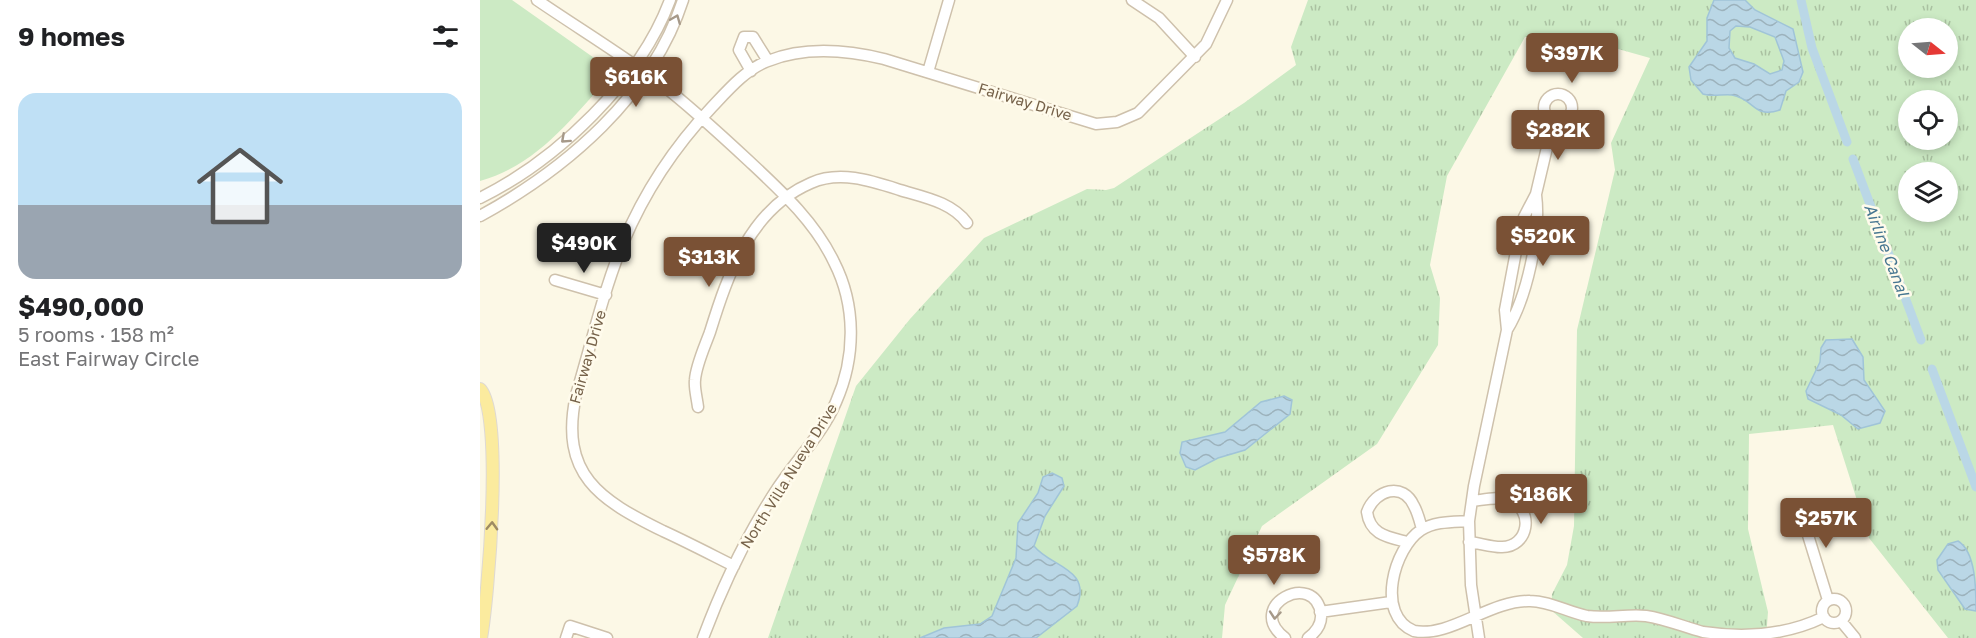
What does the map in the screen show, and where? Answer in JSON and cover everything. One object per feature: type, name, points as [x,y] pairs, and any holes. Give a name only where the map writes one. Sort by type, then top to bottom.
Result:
[{"type":"main road","points":[[480,389],[486,394],[493,509],[489,572],[481,638]]},
{"type":"street","name":"North Villa Nueva Drive","points":[[537,0],[549,3],[702,118],[787,196],[829,252],[843,283],[850,316],[849,359],[841,388],[830,414],[776,490],[734,566],[703,638]]},
{"type":"street","points":[[480,216],[513,198],[549,171],[605,123],[640,70],[670,0]]},
{"type":"street","points":[[480,198],[542,161],[640,70],[669,36],[683,0]]},
{"type":"street","points":[[928,72],[949,0]]},
{"type":"street","points":[[1132,0],[1159,18],[1195,57]]},
{"type":"street","name":"Fairway Drive","points":[[734,566],[625,513],[603,498],[581,470],[575,455],[572,413],[623,243],[656,177],[702,118],[751,70],[768,61],[824,51],[854,52],[928,72],[1096,124],[1107,125],[1138,113],[1195,57],[1212,34],[1227,0]]},
{"type":"street","points":[[751,70],[739,50],[744,37],[753,37],[757,41],[768,61]]},
{"type":"street","points":[[1479,638],[1469,542],[1472,501],[1507,330],[1505,310],[1514,258],[1524,217],[1536,194],[1553,122]]},
{"type":"street","points":[[542,161],[549,171]]},
{"type":"street","points":[[698,407],[695,379],[728,273],[747,239],[771,210],[787,196],[812,182],[843,177],[870,180],[940,203],[960,213],[967,223]]},
{"type":"street","points":[[1507,330],[1517,314],[1530,262],[1538,212],[1536,194]]},
{"type":"street","points":[[1514,258],[1530,262]]},
{"type":"street","points":[[555,280],[606,295]]},
{"type":"street","points":[[1407,542],[1383,536],[1372,528],[1367,512],[1375,498],[1392,490],[1401,492],[1414,504],[1422,529]]},
{"type":"street","points":[[1469,542],[1502,547],[1516,543],[1525,532],[1527,523],[1525,514],[1517,504],[1507,499],[1472,501]]},
{"type":"street","points":[[1799,506],[1828,600]]},
{"type":"street","points":[[1470,521],[1437,523],[1422,529],[1407,542],[1392,588],[1391,602],[1397,616],[1414,635],[1438,636],[1498,607],[1531,600],[1551,603],[1590,616],[1640,615],[1704,632],[1741,635],[1784,632],[1824,617]]},
{"type":"street","points":[[1285,638],[1274,627],[1272,619],[1276,603],[1289,594],[1305,594],[1312,598],[1320,612],[1318,627],[1308,638]]},
{"type":"street","points":[[1836,598],[1846,606],[1846,614],[1841,621],[1832,623],[1824,617],[1823,606],[1828,600],[1836,598]]},
{"type":"street","points":[[1320,612],[1391,602]]},
{"type":"street","points":[[1841,621],[1855,638]]},
{"type":"street","points":[[566,638],[570,626],[607,638]]},
{"type":"green space","points":[[480,0],[512,0],[614,72],[554,137],[538,151],[501,173],[480,181]]},
{"type":"green space","points":[[1308,0],[1976,0],[1976,638],[1948,638],[1869,538],[1833,425],[1749,434],[1748,529],[1768,612],[1766,638],[1583,638],[1551,610],[1552,594],[1567,565],[1574,526],[1577,330],[1615,170],[1611,143],[1650,58],[1590,41],[1525,37],[1447,176],[1430,265],[1440,298],[1438,345],[1377,444],[1262,526],[1225,605],[1222,638],[768,638],[856,386],[910,319],[984,238],[1087,189],[1114,188],[1244,103],[1296,65],[1291,47]]},
{"type":"water","points":[[1714,0],[1745,0],[1755,10],[1793,29],[1803,72],[1799,82],[1786,91],[1780,110],[1764,112],[1740,97],[1703,94],[1691,80],[1689,67],[1707,41],[1707,18]],"holes":[[[1736,26],[1750,27],[1775,37],[1784,61],[1782,70],[1770,74],[1754,64],[1735,58],[1729,48],[1730,31]]]},
{"type":"water","points":[[1852,339],[1863,357],[1864,380],[1885,411],[1880,423],[1858,429],[1841,415],[1808,399],[1806,391],[1820,362],[1821,348],[1826,340]]},
{"type":"water","points":[[1284,396],[1292,400],[1290,414],[1245,450],[1218,458],[1195,470],[1186,467],[1180,453],[1182,442],[1225,432],[1261,402]]},
{"type":"water","points":[[1052,473],[1062,478],[1064,486],[1045,516],[1034,546],[1074,576],[1079,584],[1080,593],[1077,606],[1036,638],[920,638],[944,628],[980,624],[992,616],[1016,558],[1018,523],[1038,493],[1043,477]]},
{"type":"water","points":[[1958,541],[1964,546],[1972,562],[1976,611],[1965,609],[1938,570],[1937,560],[1948,544]]},
{"type":"waterway","name":"Airline Canal","points":[[1801,0],[1812,48],[1847,142]]},
{"type":"waterway","name":"Airline Canal","points":[[1853,159],[1921,340]]},
{"type":"waterway","name":"Airline Canal","points":[[1932,369],[1976,487]]}]
